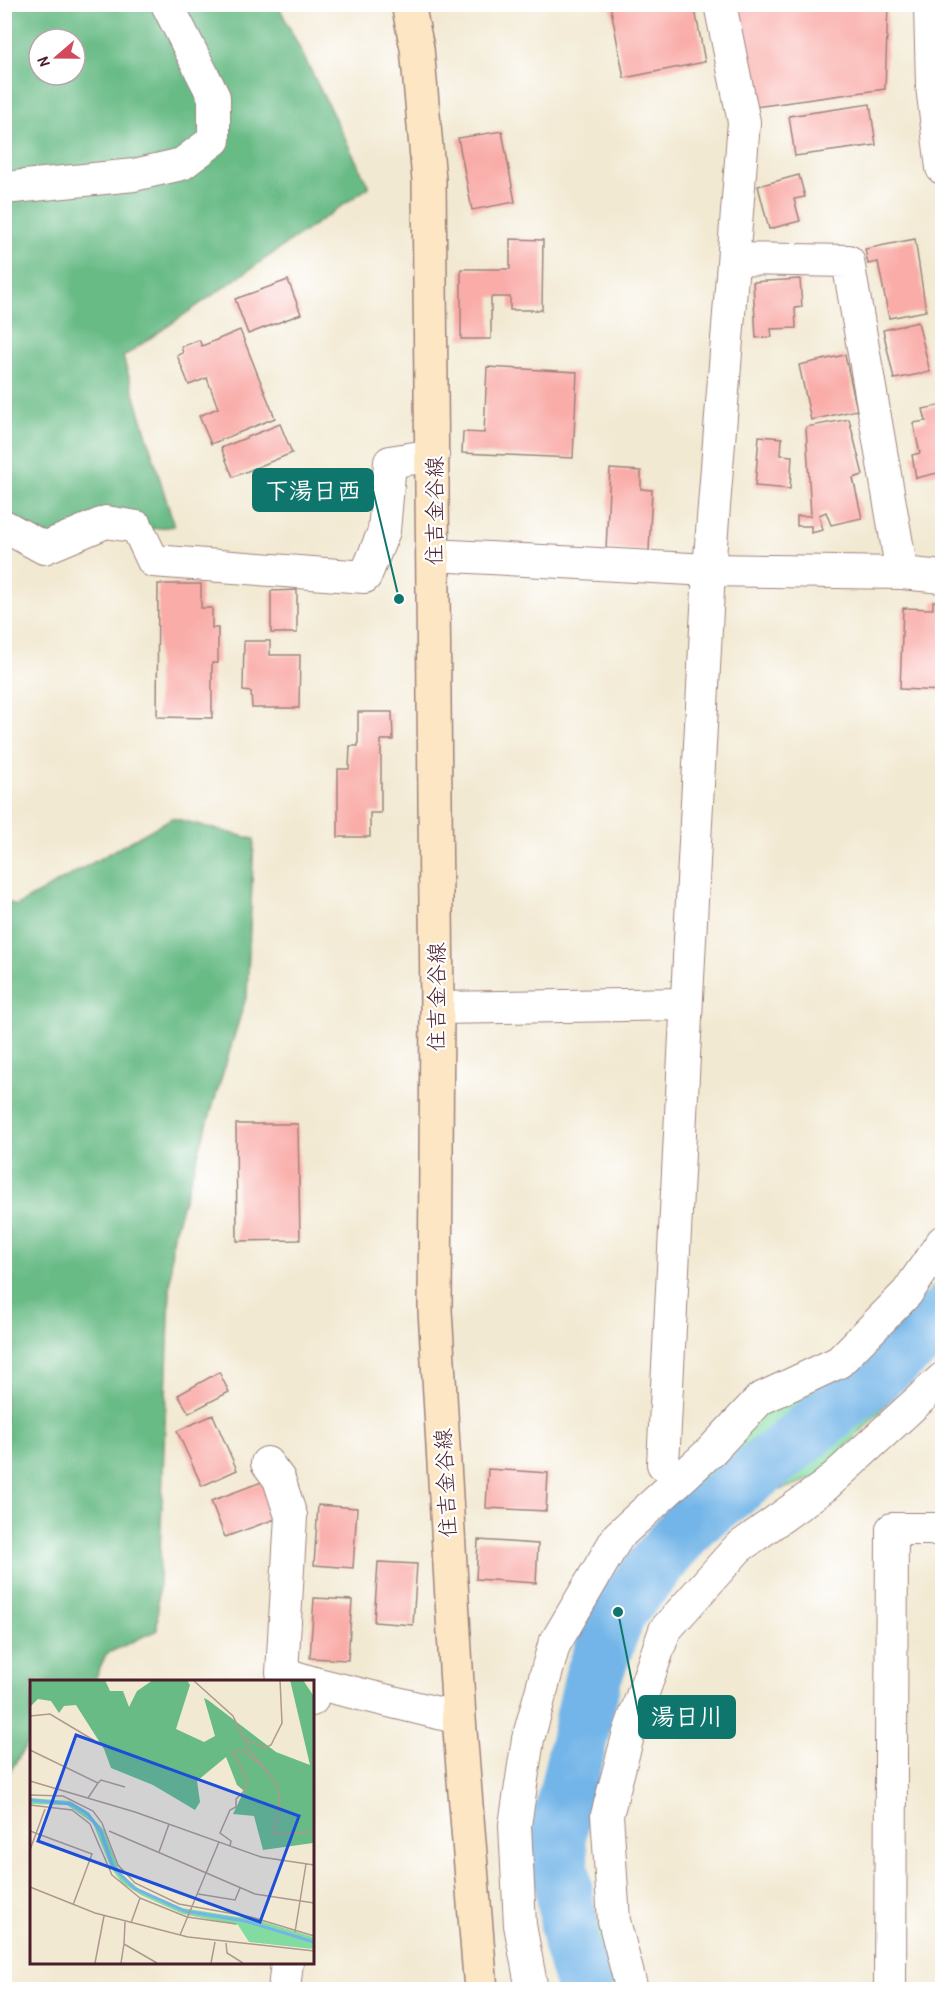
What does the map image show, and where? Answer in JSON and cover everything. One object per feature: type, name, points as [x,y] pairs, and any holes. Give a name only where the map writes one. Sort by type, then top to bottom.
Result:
[{"type":"main road","name":"住吉金谷線","points":[[408,4],[417,48],[429,180],[437,1008],[435,1310],[459,1718],[481,1989]]},
{"type":"street","points":[[4,188],[134,175],[182,164],[214,140],[214,97],[168,4]]},
{"type":"street","points":[[663,1464],[709,570],[744,122],[720,4]]},
{"type":"street","points":[[930,4],[932,86],[942,168]]},
{"type":"street","points":[[734,259],[848,261],[902,573]]},
{"type":"street","points":[[4,526],[44,548],[106,522],[137,527],[153,561],[365,577],[384,531],[390,462],[433,455]]},
{"type":"street","points":[[434,555],[709,570],[902,573],[942,577]]},
{"type":"street","points":[[437,1008],[686,1004]]},
{"type":"street","points":[[532,1989],[520,1925],[515,1826],[528,1739],[554,1645],[618,1536],[711,1451],[760,1399],[839,1362],[907,1293],[942,1242]]},
{"type":"street","points":[[632,1989],[614,1921],[607,1815],[628,1736],[665,1630],[738,1548],[825,1486],[942,1379]]},
{"type":"street","points":[[267,1463],[279,1479],[291,1516],[282,1673],[297,1680]]},
{"type":"street","points":[[890,1989],[892,1529],[942,1529]]},
{"type":"street","points":[[314,1687],[459,1718]]},
{"type":"street","points":[[284,1989],[287,1964]]},
{"type":"green space","points":[[5,5],[278,5],[369,187],[123,357],[174,526],[63,540],[5,521]]},
{"type":"green space","points":[[172,818],[254,839],[247,994],[172,1239],[157,1630],[106,1654],[95,1680],[30,1680],[30,1740],[5,1779],[5,900],[16,906]]},
{"type":"green space","points":[[942,1278],[942,1346],[817,1477],[723,1510],[648,1610],[586,1773],[583,1868],[620,1989],[571,1989],[543,1856],[551,1764],[566,1706],[616,1587],[672,1503],[763,1409],[851,1370]]},
{"type":"building","points":[[610,4],[694,4],[705,62],[624,78]]},
{"type":"building","points":[[732,4],[888,4],[885,89],[755,107]]},
{"type":"building","points":[[870,104],[876,145],[795,156],[789,116]]},
{"type":"building","points":[[502,131],[515,202],[472,210],[458,138]]},
{"type":"building","points":[[799,175],[805,197],[794,199],[800,221],[769,229],[758,186]]},
{"type":"building","points":[[510,239],[543,240],[542,310],[510,310],[510,297],[491,297],[491,339],[461,339],[461,269],[510,269]]},
{"type":"building","points":[[915,239],[926,311],[889,318],[878,262],[868,264],[865,249]]},
{"type":"building","points":[[800,279],[802,307],[795,308],[796,328],[771,329],[772,337],[756,338],[753,282]]},
{"type":"building","points":[[288,280],[301,314],[248,334],[235,299]]},
{"type":"building","points":[[918,322],[930,372],[894,379],[883,330]]},
{"type":"building","points":[[240,330],[275,418],[211,444],[199,416],[218,408],[207,378],[189,385],[177,355],[183,353],[181,347],[199,340],[202,346]]},
{"type":"building","points":[[845,355],[857,410],[811,420],[799,365]]},
{"type":"building","points":[[487,367],[577,372],[573,458],[462,453],[463,432],[484,433]]},
{"type":"building","points":[[942,405],[942,472],[916,478],[912,455],[920,453],[913,423],[926,421],[923,409]]},
{"type":"building","points":[[849,419],[863,475],[853,478],[862,518],[831,525],[826,512],[819,515],[823,530],[811,533],[811,526],[797,526],[797,516],[811,516],[806,427]]},
{"type":"building","points":[[280,424],[292,453],[233,477],[221,448]]},
{"type":"building","points":[[759,436],[782,438],[781,455],[792,456],[790,489],[755,486]]},
{"type":"building","points":[[610,469],[641,471],[641,489],[652,490],[649,551],[606,549]]},
{"type":"building","points":[[158,584],[201,584],[201,608],[212,608],[212,628],[218,628],[218,663],[212,663],[212,718],[157,717]]},
{"type":"building","points":[[297,590],[297,633],[271,633],[271,591]]},
{"type":"building","points":[[933,601],[942,602],[942,691],[900,689],[903,608],[933,609]]},
{"type":"building","points":[[244,641],[270,641],[270,655],[300,655],[299,708],[252,708],[251,692],[243,691]]},
{"type":"building","points":[[358,712],[392,712],[393,740],[381,740],[381,813],[370,813],[370,837],[338,837],[338,769],[349,769],[350,746],[358,746]]},
{"type":"building","points":[[236,1124],[298,1124],[300,1240],[237,1241]]},
{"type":"building","points":[[219,1372],[229,1392],[189,1413],[178,1395]]},
{"type":"building","points":[[213,1415],[237,1470],[202,1486],[177,1431]]},
{"type":"building","points":[[488,1469],[548,1473],[546,1511],[486,1508]]},
{"type":"building","points":[[267,1480],[281,1517],[225,1537],[211,1501]]},
{"type":"building","points":[[318,1505],[357,1508],[353,1568],[314,1565]]},
{"type":"building","points":[[478,1540],[538,1544],[536,1583],[476,1579]]},
{"type":"building","points":[[378,1562],[417,1564],[413,1625],[374,1622]]},
{"type":"building","points":[[314,1598],[352,1600],[348,1660],[310,1658]]},
{"type":"waterway","points":[[586,1990],[571,1943],[557,1838],[593,1677],[618,1612],[692,1521],[783,1452],[935,1326],[942,1316]]},
{"type":"place","name":"下湯日西","points":[[399,599]]},
{"type":"place","name":"湯日川","points":[[618,1612]]}]
